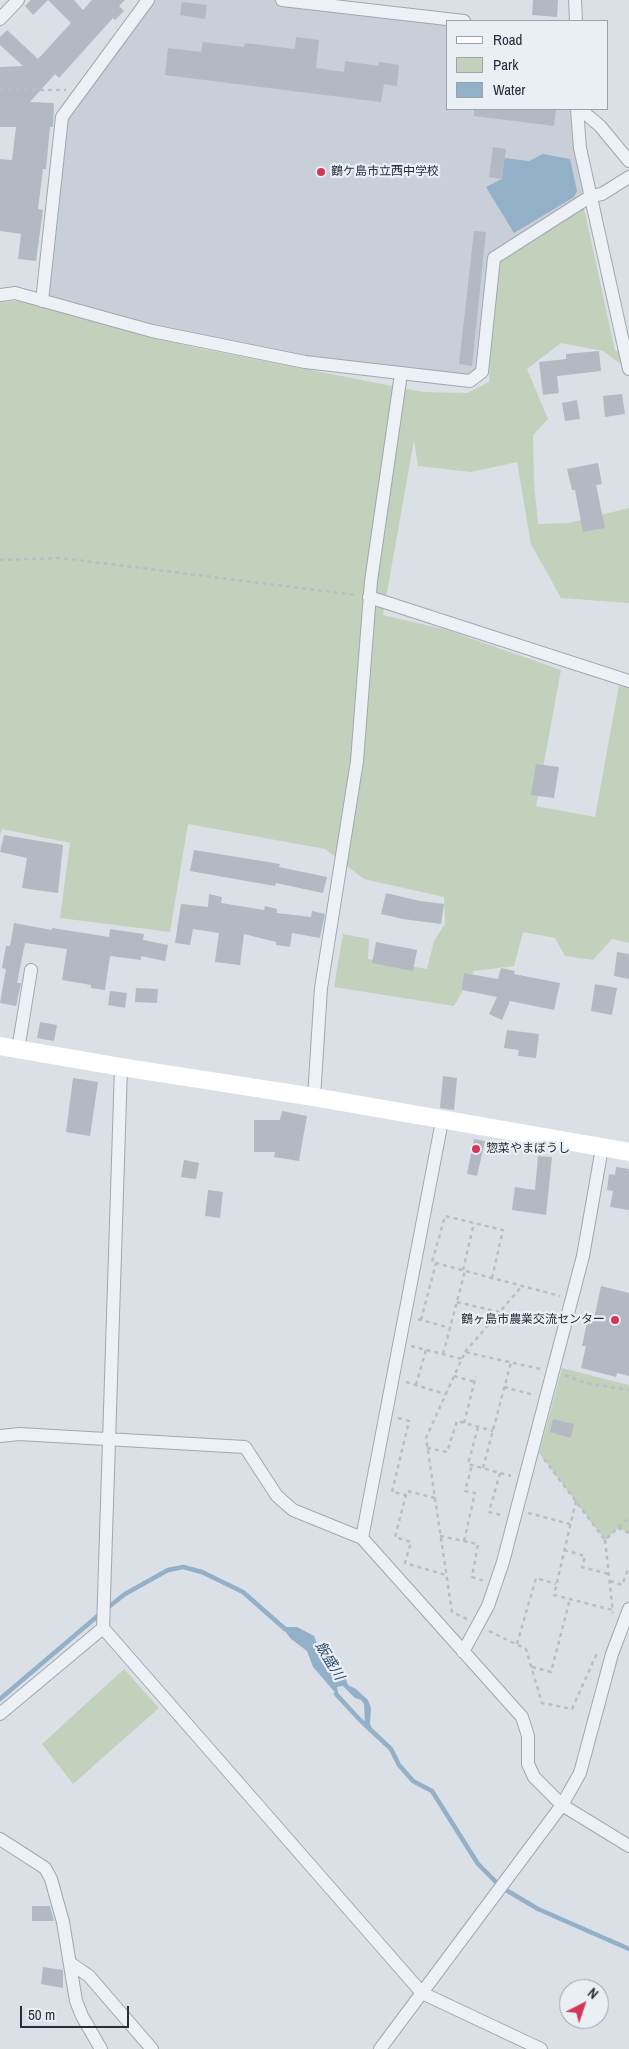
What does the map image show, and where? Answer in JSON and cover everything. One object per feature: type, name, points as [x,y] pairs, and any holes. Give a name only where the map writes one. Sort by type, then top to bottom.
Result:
[{"type":"street","points":[[0,19],[18,0]]},
{"type":"street","points":[[42,300],[62,117],[148,0]]},
{"type":"street","points":[[282,0],[455,20]]},
{"type":"street","points":[[575,0],[576,20]]},
{"type":"street","points":[[579,110],[580,148],[629,369]]},
{"type":"street","points":[[580,110],[600,126],[629,161]]},
{"type":"street","points":[[0,295],[15,293],[152,331],[305,362],[470,381],[482,372],[494,258],[591,196],[602,194],[629,177]]},
{"type":"street","points":[[314,1097],[321,988],[358,761],[369,597],[401,374]]},
{"type":"street","points":[[369,597],[629,682]]},
{"type":"street","points":[[18,1050],[31,970]]},
{"type":"street","points":[[0,1046],[122,1068],[314,1097],[442,1121],[629,1152]]},
{"type":"street","points":[[122,1068],[103,1628],[422,1993],[541,2049]]},
{"type":"street","points":[[362,1538],[442,1121]]},
{"type":"street","points":[[463,1652],[488,1606],[516,1514],[582,1256],[602,1148]]},
{"type":"street","points":[[0,1436],[19,1434],[245,1447],[277,1496],[293,1510],[362,1538],[522,1717],[528,1736],[528,1764],[534,1777],[562,1805],[629,1846]]},
{"type":"street","points":[[380,2049],[562,1805],[580,1773],[612,1654],[629,1609]]},
{"type":"street","points":[[0,1714],[103,1628]]},
{"type":"street","points":[[0,1839],[45,1868],[51,1879],[63,1922],[76,2001],[82,2016],[101,2049]]},
{"type":"street","points":[[70,1963],[89,1976],[152,2049]]},
{"type":"path","points":[[0,90],[82,90]]},
{"type":"path","points":[[0,560],[61,558],[369,597]]},
{"type":"path","points":[[492,1278],[503,1230],[445,1216],[432,1262],[464,1270],[492,1278],[522,1286],[572,1298]]},
{"type":"path","points":[[443,1354],[457,1302],[474,1223]]},
{"type":"path","points":[[421,1320],[436,1263]]},
{"type":"path","points":[[465,1352],[522,1286]]},
{"type":"path","points":[[457,1302],[500,1312]]},
{"type":"path","points":[[416,1318],[450,1328]]},
{"type":"path","points":[[410,1346],[462,1359]]},
{"type":"path","points":[[416,1385],[426,1350]]},
{"type":"path","points":[[484,1468],[511,1362]]},
{"type":"path","points":[[552,1372],[585,1383],[629,1390]]},
{"type":"path","points":[[454,1376],[475,1382]]},
{"type":"path","points":[[464,1423],[476,1376]]},
{"type":"path","points":[[406,1382],[446,1394]]},
{"type":"path","points":[[504,1388],[546,1398]]},
{"type":"path","points":[[399,1409],[397,1418],[409,1421],[392,1492],[406,1496]]},
{"type":"path","points":[[427,1448],[447,1452],[457,1421],[493,1431]]},
{"type":"path","points":[[478,1427],[468,1464],[525,1479]]},
{"type":"path","points":[[533,1446],[605,1540],[629,1518]]},
{"type":"path","points":[[464,1541],[475,1494],[464,1491],[472,1465]]},
{"type":"path","points":[[500,1472],[489,1512],[516,1514],[570,1524]]},
{"type":"path","points":[[435,1498],[407,1491],[395,1537],[411,1542],[405,1563],[446,1575]]},
{"type":"path","points":[[576,1501],[554,1595],[613,1610]]},
{"type":"path","points":[[618,1528],[629,1533]]},
{"type":"path","points":[[440,1536],[478,1544],[472,1577],[496,1584]]},
{"type":"path","points":[[564,1550],[585,1556],[582,1567],[609,1574]]},
{"type":"path","points":[[610,1580],[622,1585],[629,1567]]},
{"type":"path","points":[[517,1644],[536,1578],[556,1584]]},
{"type":"path","points":[[532,1667],[551,1672],[570,1599]]},
{"type":"shaded area","name":"鶴ケ島市立西中学校","points":[[148,0],[282,0],[446,21],[446,110],[577,110],[591,196],[494,258],[482,372],[470,381],[401,374],[152,331],[42,301],[62,117]]},
{"type":"green space","points":[[584,208],[615,351],[629,352],[629,370],[603,351],[561,343],[527,369],[548,419],[533,435],[534,483],[538,524],[569,523],[629,508],[629,603],[561,598],[531,544],[517,462],[471,472],[418,466],[414,440],[383,615],[447,630],[561,670],[536,806],[595,817],[619,685],[629,687],[629,943],[612,939],[593,960],[565,956],[555,938],[523,932],[514,966],[474,971],[454,1006],[334,987],[343,934],[369,939],[368,959],[427,969],[434,941],[445,924],[444,897],[364,879],[325,849],[188,824],[170,932],[60,918],[70,843],[2,829],[0,836],[0,302],[18,301],[193,347],[423,392],[467,393],[489,382],[494,258]]},
{"type":"green space","points":[[562,1368],[629,1385],[629,1533],[618,1528],[605,1540],[539,1453]]},
{"type":"green space","points":[[124,1669],[159,1708],[73,1784],[42,1744]]},
{"type":"water","points":[[543,154],[570,159],[577,191],[574,197],[514,233],[486,187],[502,179],[504,158],[529,161]]},
{"type":"water","points":[[280,1625],[297,1627],[314,1636],[323,1660],[339,1669],[345,1676],[348,1685],[356,1689],[368,1700],[371,1708],[370,1724],[375,1735],[365,1725],[364,1704],[361,1700],[355,1698],[343,1686],[337,1687],[339,1697],[313,1667],[307,1651],[291,1639]]},
{"type":"building","points":[[31,0],[48,0],[33,15],[25,6]]},
{"type":"building","points":[[48,0],[74,0],[83,10],[92,0],[125,0],[119,6],[124,11],[115,20],[113,18],[59,78],[55,74],[30,102],[54,103],[53,127],[50,127],[46,169],[43,169],[38,209],[43,210],[36,261],[18,259],[21,234],[0,231],[0,159],[12,160],[16,127],[0,127],[0,67],[23,66],[0,45],[0,37],[7,30],[38,59],[71,23]]},
{"type":"building","points":[[533,0],[558,0],[557,17],[532,15]]},
{"type":"building","points":[[182,2],[207,5],[205,19],[180,15]]},
{"type":"building","points":[[296,37],[319,40],[316,68],[344,72],[345,61],[378,66],[379,62],[399,65],[397,86],[384,84],[381,102],[165,75],[168,48],[201,52],[203,42],[244,47],[245,43],[295,49]]},
{"type":"building","points":[[474,110],[556,110],[554,126],[474,116]]},
{"type":"building","points":[[493,147],[506,149],[502,179],[489,177]]},
{"type":"building","points":[[474,231],[486,232],[472,366],[459,364]]},
{"type":"building","points":[[599,351],[601,371],[557,376],[559,393],[543,395],[539,362],[566,359],[566,354]]},
{"type":"building","points":[[622,394],[625,414],[605,417],[603,396]]},
{"type":"building","points":[[577,400],[580,419],[565,421],[562,403]]},
{"type":"building","points":[[598,463],[602,484],[596,485],[605,528],[583,532],[575,490],[572,490],[567,469]]},
{"type":"building","points":[[536,764],[559,767],[554,798],[531,795]]},
{"type":"building","points":[[4,835],[63,845],[58,893],[22,888],[27,858],[0,852]]},
{"type":"building","points":[[194,850],[280,864],[279,867],[327,877],[323,893],[276,883],[275,886],[190,871]]},
{"type":"building","points":[[386,893],[420,901],[444,904],[441,924],[381,914]]},
{"type":"building","points":[[209,894],[222,897],[221,903],[264,910],[265,906],[277,909],[277,913],[311,917],[312,911],[325,914],[320,938],[292,933],[290,947],[276,945],[276,942],[244,934],[240,965],[215,962],[219,933],[193,929],[190,945],[175,943],[181,904],[208,907]]},
{"type":"building","points":[[14,923],[109,937],[110,929],[144,934],[143,940],[168,945],[165,961],[141,956],[141,960],[110,956],[105,990],[91,988],[91,985],[62,980],[67,949],[25,943],[17,983],[21,983],[16,1006],[0,1003],[6,969],[2,968],[6,946],[10,946]]},
{"type":"building","points":[[376,942],[417,950],[413,971],[372,963]]},
{"type":"building","points":[[617,952],[629,954],[629,979],[614,976]]},
{"type":"building","points":[[501,968],[515,971],[514,974],[560,983],[554,1010],[510,1001],[502,1020],[489,1014],[497,997],[462,990],[464,973],[498,979]]},
{"type":"building","points":[[595,984],[617,988],[612,1015],[591,1011]]},
{"type":"building","points":[[136,988],[158,989],[157,1003],[135,1002]]},
{"type":"building","points":[[110,991],[127,993],[125,1008],[108,1005]]},
{"type":"building","points":[[40,1022],[57,1025],[54,1041],[37,1038]]},
{"type":"building","points":[[507,1030],[539,1034],[536,1058],[518,1056],[519,1050],[504,1048]]},
{"type":"building","points":[[443,1076],[457,1078],[454,1110],[440,1108]]},
{"type":"building","points":[[73,1078],[98,1082],[90,1136],[66,1132]]},
{"type":"building","points":[[282,1111],[307,1116],[299,1161],[274,1157],[275,1152],[254,1152],[254,1120],[280,1120]]},
{"type":"building","points":[[474,1139],[485,1141],[477,1176],[467,1174]]},
{"type":"building","points":[[538,1156],[552,1157],[546,1215],[512,1210],[515,1187],[535,1190]]},
{"type":"building","points":[[184,1160],[199,1163],[196,1179],[181,1177]]},
{"type":"building","points":[[616,1167],[629,1169],[629,1210],[610,1207],[613,1191],[607,1190],[609,1174],[615,1175]]},
{"type":"building","points":[[208,1190],[223,1192],[220,1218],[205,1216]]},
{"type":"building","points":[[601,1286],[629,1293],[629,1376],[617,1373],[616,1377],[581,1368],[586,1346],[582,1346],[588,1318],[594,1319]]},
{"type":"building","points":[[553,1419],[574,1424],[571,1438],[550,1432]]},
{"type":"building","points":[[32,1906],[50,1906],[54,1921],[32,1921]]},
{"type":"building","points":[[43,1967],[63,1970],[63,1988],[41,1984]]},
{"type":"waterway","name":"飯盛川","points":[[106,1609],[125,1594],[168,1570],[183,1567],[202,1572],[243,1592],[285,1629]]},
{"type":"waterway","name":"飯盛川","points":[[0,1699],[100,1614]]},
{"type":"waterway","name":"飯盛川","points":[[336,1694],[391,1749],[399,1765],[413,1781],[432,1791],[478,1864],[501,1887],[538,1909],[629,1949]]},
{"type":"place","name":"鶴ケ島市立西中学校","points":[[321,172]]},
{"type":"place","name":"惣菜やまぼうし","points":[[476,1149]]},
{"type":"place","name":"鶴ヶ島市農業交流センター","points":[[615,1320]]}]
